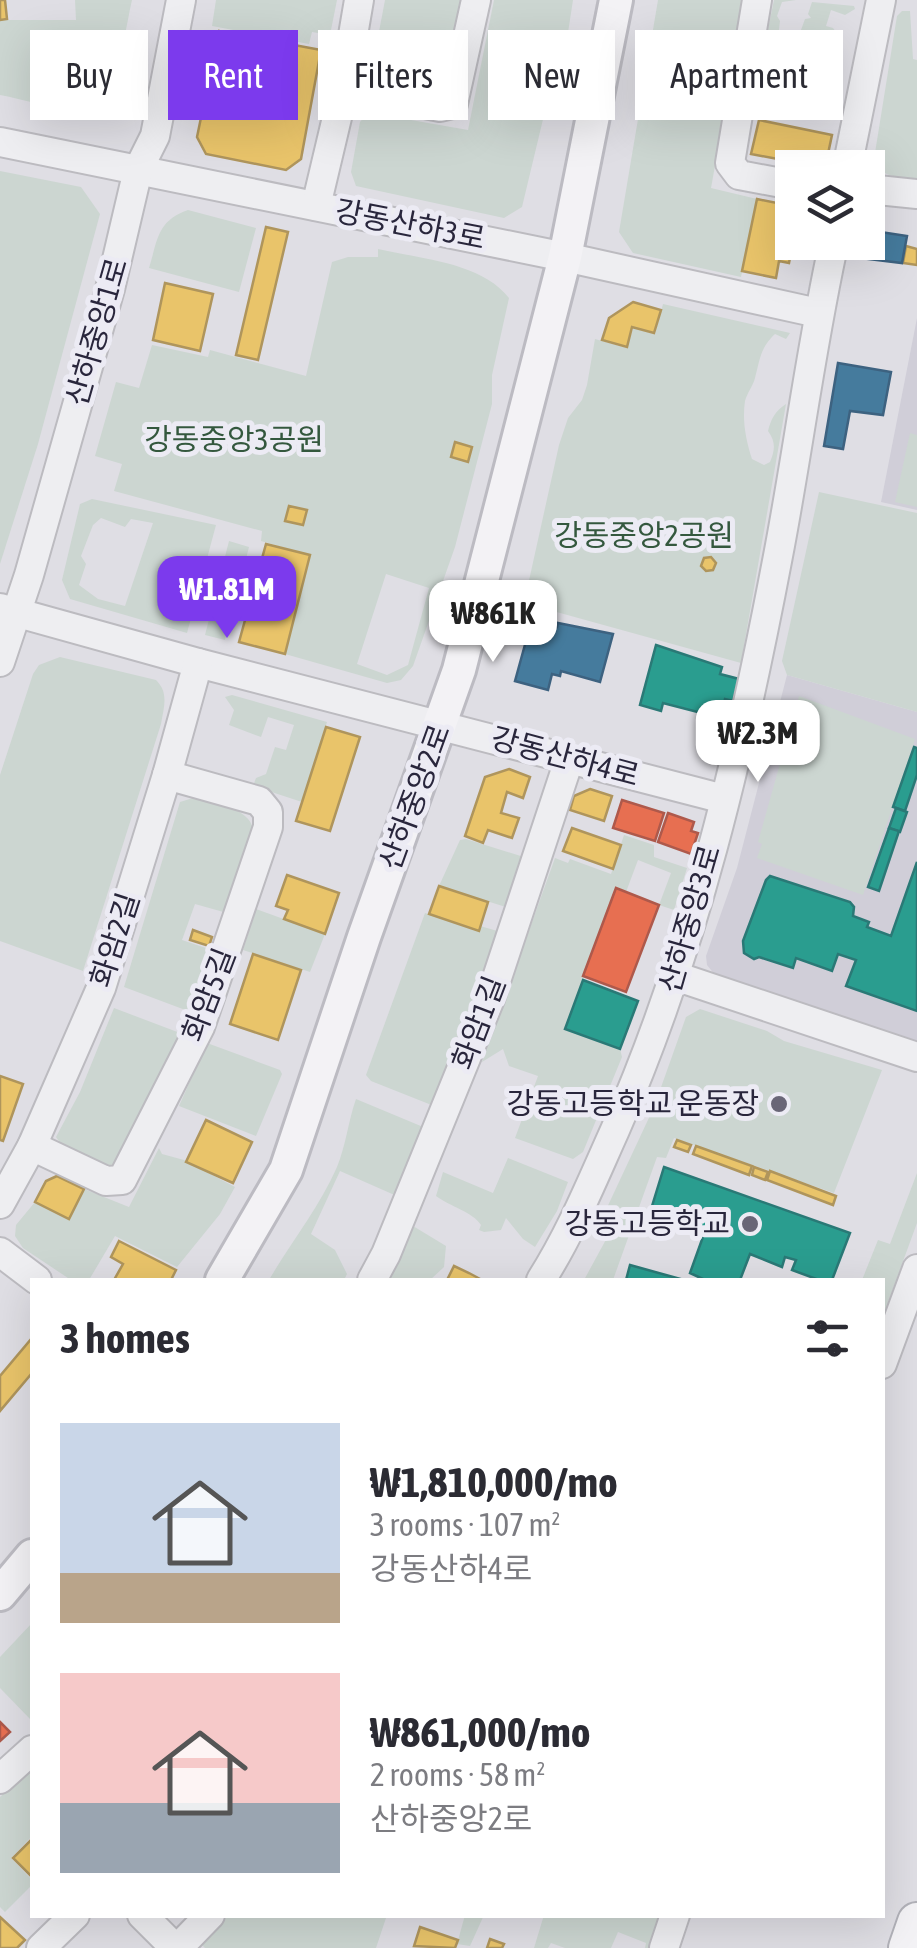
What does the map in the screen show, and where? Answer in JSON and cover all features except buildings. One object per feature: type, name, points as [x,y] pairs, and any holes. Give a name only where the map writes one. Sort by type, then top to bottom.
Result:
[{"type":"highway","points":[[908,1948],[917,1922]]},
{"type":"main road","name":"산하중앙2로","points":[[223,1278],[286,1170],[364,937],[442,725],[476,608],[565,257],[616,0]]},
{"type":"main road","points":[[0,1594],[30,1558]]},
{"type":"street","name":"산하중앙1로","points":[[0,662],[8,610],[110,289],[138,170],[155,136],[181,0]]},
{"type":"street","points":[[354,30],[359,0]]},
{"type":"street","points":[[468,36],[476,0]]},
{"type":"street","points":[[758,0],[730,162],[739,176],[775,182]]},
{"type":"street","points":[[851,150],[881,0]]},
{"type":"street","points":[[316,206],[336,120]]},
{"type":"street","name":"강동산하3로","points":[[0,142],[818,312]]},
{"type":"street","points":[[885,191],[917,194]]},
{"type":"street","name":"산하중앙3로","points":[[543,1278],[561,1248],[618,1122],[675,976],[738,752],[778,557],[830,260]]},
{"type":"street","name":"강동산하4로","points":[[8,610],[198,664],[724,799]]},
{"type":"street","name":"화암2길","points":[[0,1204],[32,1146],[101,988],[198,664]]},
{"type":"street","name":"화암1길","points":[[373,1278],[490,999],[569,760]]},
{"type":"street","name":"화암5길","points":[[32,1146],[106,1181],[122,1180],[200,1027],[268,826],[268,812],[259,801],[167,775]]},
{"type":"street","points":[[675,976],[917,1057]]},
{"type":"street","points":[[0,1252],[34,1278]]},
{"type":"street","points":[[885,1356],[917,1269]]},
{"type":"street","points":[[0,1779],[30,1752]]},
{"type":"street","points":[[41,1948],[72,1918]]},
{"type":"street","points":[[145,1918],[177,1948],[207,1918]]},
{"type":"street","points":[[664,1948],[674,1918]]},
{"type":"shaded area","points":[[917,318],[917,510],[881,502]]},
{"type":"shaded area","points":[[787,675],[917,712],[917,1043],[715,975],[707,965],[706,956],[737,868]]},
{"type":"green space","points":[[75,0],[132,0],[126,30],[30,30],[30,102],[0,95],[0,20],[76,20]]},
{"type":"green space","points":[[216,0],[337,0],[331,30],[312,32],[309,44],[298,42],[298,30],[212,26]]},
{"type":"green space","points":[[385,0],[463,0],[456,30],[379,30]]},
{"type":"green space","points":[[494,0],[573,0],[568,30],[488,30]]},
{"type":"green space","points":[[658,0],[745,0],[740,30],[653,30]]},
{"type":"green space","points":[[774,0],[796,0],[782,2],[777,16],[779,30],[768,30]]},
{"type":"green space","points":[[812,2],[854,6],[845,15],[831,10],[826,26],[833,28],[801,30],[805,19],[811,18],[808,14]]},
{"type":"green space","points":[[910,11],[913,59],[917,60],[917,180],[885,173],[885,150],[875,150],[897,16]]},
{"type":"green space","points":[[488,30],[488,120],[543,120],[522,207],[504,218],[356,186],[351,172],[362,120],[411,120],[468,130]]},
{"type":"green space","points":[[638,120],[723,120],[711,188],[757,199],[741,277],[633,253],[619,232]]},
{"type":"green space","points":[[0,171],[81,187],[100,214],[38,444],[0,564]]},
{"type":"green space","points":[[188,210],[256,228],[239,292],[149,268],[164,226]]},
{"type":"green space","name":"강동중앙3공원","points":[[378,249],[466,269],[497,286],[509,298],[492,375],[492,404],[455,547],[413,666],[401,680],[387,683],[285,654],[310,555],[261,541],[262,531],[114,491],[122,464],[95,456],[116,382],[139,388],[152,345],[208,357],[210,350],[306,376],[332,262],[348,257],[378,257]],"holes":[[[386,574],[429,588],[408,665],[387,675],[357,664]]]},
{"type":"green space","name":"강동중앙2공원","points":[[663,304],[790,333],[786,339],[775,334],[766,344],[745,401],[744,423],[752,459],[764,465],[770,462],[774,450],[768,431],[776,412],[786,404],[741,663],[524,603],[559,445],[568,418],[582,400],[595,339],[627,348],[633,328],[655,334]]},
{"type":"green space","points":[[910,433],[917,435],[917,507],[895,502]]},
{"type":"green space","points":[[819,492],[917,513],[917,712],[787,675],[782,661]]},
{"type":"green space","points":[[92,499],[216,525],[187,633],[70,599],[62,580],[80,504]],"holes":[[[101,518],[125,527],[131,519],[153,523],[125,606],[98,599],[79,585],[86,564],[81,556],[93,525]]]},
{"type":"green space","points":[[229,541],[249,547],[225,640],[205,635]]},
{"type":"green space","points":[[60,657],[156,680],[164,700],[161,724],[83,971],[0,941],[0,775],[33,674],[39,665]]},
{"type":"green space","points":[[232,695],[327,722],[302,802],[253,786],[256,778],[266,774],[275,747],[286,750],[294,725],[268,717],[261,737],[229,725],[234,710],[225,697]]},
{"type":"green space","points":[[799,696],[915,739],[863,895],[757,858],[762,844],[758,842]]},
{"type":"green space","points":[[193,798],[238,811],[253,829],[227,913],[195,904],[182,940],[212,950],[188,1011],[124,987],[180,802]]},
{"type":"green space","points":[[624,835],[654,845],[654,857],[687,868],[674,910],[659,905],[671,873],[638,860],[626,892],[616,889],[565,1029],[620,1049],[622,1057],[583,1152],[573,1159],[515,1138],[538,1076],[509,1066],[503,1049],[482,1062],[555,858],[568,863],[570,859],[611,874]]},
{"type":"green space","points":[[460,840],[527,858],[509,908],[439,886]]},
{"type":"green space","points":[[256,909],[325,934],[310,972],[243,950]]},
{"type":"green space","points":[[425,913],[478,931],[480,926],[501,932],[434,1106],[371,1081],[366,1075]]},
{"type":"green space","points":[[114,1008],[180,1033],[117,1163],[103,1168],[61,1144],[56,1137],[80,1092]]},
{"type":"green space","name":"강동고등학교 운동장","points":[[700,1009],[767,1031],[784,1041],[882,1070],[834,1193],[674,1138],[666,1158],[657,1157],[614,1278],[585,1278],[609,1234],[597,1229],[654,1107],[686,1017]]},
{"type":"green space","points":[[207,1043],[280,1070],[282,1074],[256,1136],[179,1106]]},
{"type":"green space","points":[[356,1099],[428,1129],[399,1197],[340,1171],[311,1234],[335,1250],[347,1274],[345,1278],[270,1278],[330,1182]]},
{"type":"green space","points":[[159,1148],[162,1154],[184,1160],[235,1187],[220,1214],[177,1267],[115,1236],[90,1278],[68,1278],[23,1248],[15,1236],[16,1225],[35,1202],[68,1218],[84,1189],[129,1207]]},
{"type":"green space","points":[[508,1158],[568,1182],[557,1211],[535,1247],[506,1218],[501,1230],[484,1232],[472,1216],[436,1196],[443,1172],[493,1193]]},
{"type":"green space","points":[[917,1173],[917,1223],[885,1311],[885,1278],[863,1278],[878,1240],[890,1244]]},
{"type":"green space","points":[[413,1226],[446,1246],[444,1267],[432,1278],[385,1278]]},
{"type":"green space","points":[[30,1625],[30,1719],[0,1688],[0,1657]]},
{"type":"green space","points":[[30,1769],[30,1838],[11,1858],[30,1878],[30,1887],[5,1912],[0,1907],[0,1797]]},
{"type":"green space","points":[[226,1918],[386,1918],[376,1948],[202,1945]]},
{"type":"green space","points":[[464,1918],[483,1918],[470,1946],[457,1944]]},
{"type":"green space","points":[[543,1918],[663,1918],[652,1948],[618,1932],[611,1948],[565,1948],[551,1943],[548,1948],[534,1948]]},
{"type":"place","name":"강동고등학교 운동장","points":[[779,1104]]},
{"type":"place","name":"강동고등학교","points":[[750,1224]]}]
